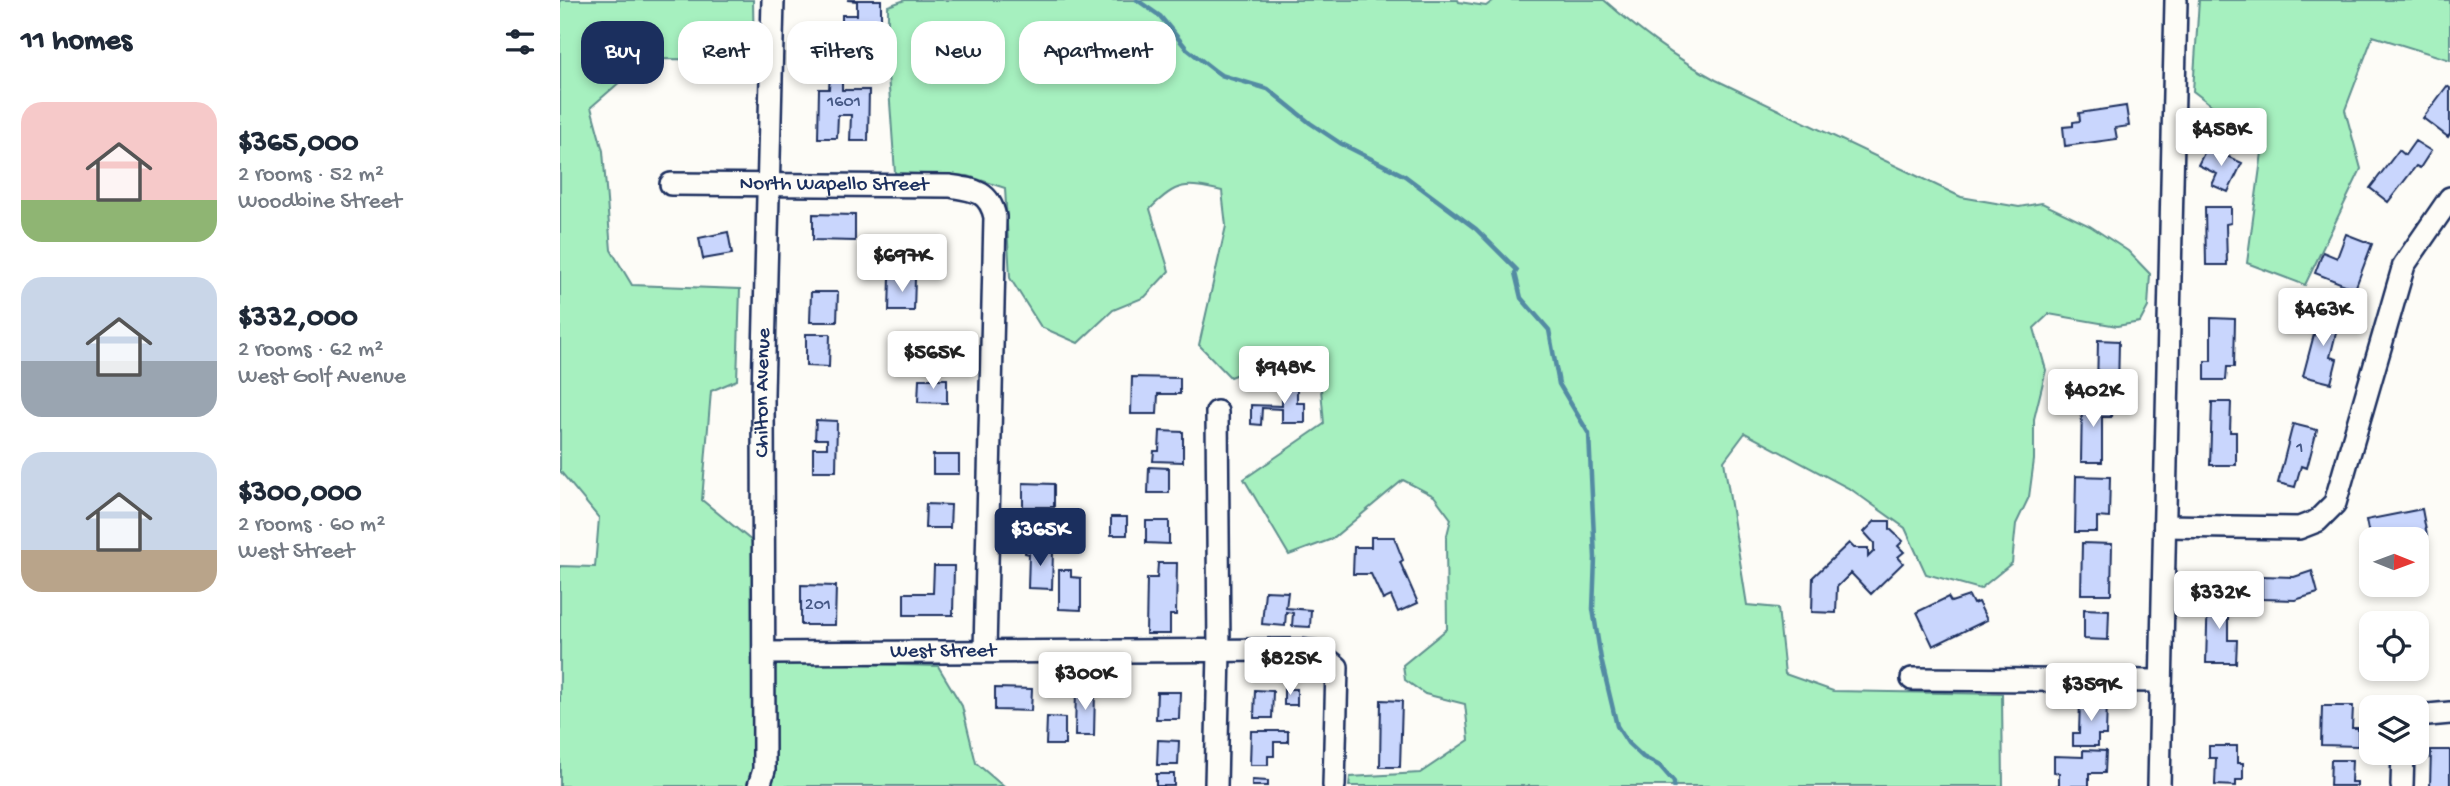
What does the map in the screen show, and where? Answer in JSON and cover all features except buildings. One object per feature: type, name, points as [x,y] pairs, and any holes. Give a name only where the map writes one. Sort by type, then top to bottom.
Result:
[{"type":"street","name":"Chilton Avenue","points":[[759,786],[764,770],[763,394],[773,0]]},
{"type":"street","points":[[2159,786],[2176,0]]},
{"type":"street","name":"North Wapello Street","points":[[671,184],[950,186],[976,190],[992,203],[995,218],[985,651]]},
{"type":"street","points":[[2165,526],[2299,528],[2317,521],[2335,503],[2404,265],[2450,198]]},
{"type":"street","points":[[1216,786],[1219,651],[1217,412]]},
{"type":"street","name":"West Street","points":[[765,653],[1318,652],[1337,667],[1334,786]]},
{"type":"street","points":[[1912,680],[2161,681]]},
{"type":"street","points":[[2429,715],[2450,713]]},
{"type":"street","points":[[2402,786],[2403,765]]},
{"type":"green space","points":[[560,0],[753,0],[753,21],[678,21],[678,59],[664,59],[664,21],[581,21],[581,84],[618,84],[591,107],[603,151],[611,250],[632,285],[740,289],[737,380],[711,391],[702,500],[753,542],[752,661],[938,666],[962,706],[976,763],[1003,786],[560,786],[560,566],[595,567],[599,518],[560,471]]},
{"type":"green space","points":[[905,0],[1458,0],[1486,6],[1494,0],[1604,0],[1658,43],[1716,80],[1961,197],[2019,207],[2042,203],[2090,226],[2128,251],[2150,274],[2148,307],[2140,322],[2117,326],[2049,314],[2034,328],[2046,370],[2034,419],[2034,460],[2029,497],[2016,524],[2012,563],[1980,589],[1926,574],[1905,528],[1852,490],[1745,433],[1724,461],[1747,605],[1778,608],[1785,674],[1833,691],[2002,694],[2003,786],[1349,786],[1350,777],[1420,773],[1469,740],[1465,704],[1425,694],[1405,680],[1403,665],[1447,629],[1446,539],[1451,519],[1434,496],[1403,480],[1332,539],[1289,555],[1244,479],[1324,424],[1319,366],[1272,360],[1230,377],[1199,345],[1226,226],[1222,191],[1183,186],[1168,193],[1150,209],[1169,271],[1145,297],[1113,310],[1078,343],[1041,327],[1010,278],[1005,188],[968,176],[895,173],[889,84],[897,84],[897,21],[888,21],[888,6]]},
{"type":"green space","points":[[2199,0],[2450,0],[2450,60],[2373,36],[2345,110],[2361,169],[2305,285],[2247,263],[2263,145],[2193,91]]},
{"type":"waterway","points":[[1137,0],[1160,16],[1187,49],[1221,75],[1268,89],[1340,143],[1405,176],[1476,229],[1517,270],[1515,273],[1521,298],[1549,330],[1559,384],[1589,434],[1595,558],[1593,609],[1601,659],[1617,726],[1628,743],[1643,757],[1660,766],[1674,782],[1674,786]]}]
